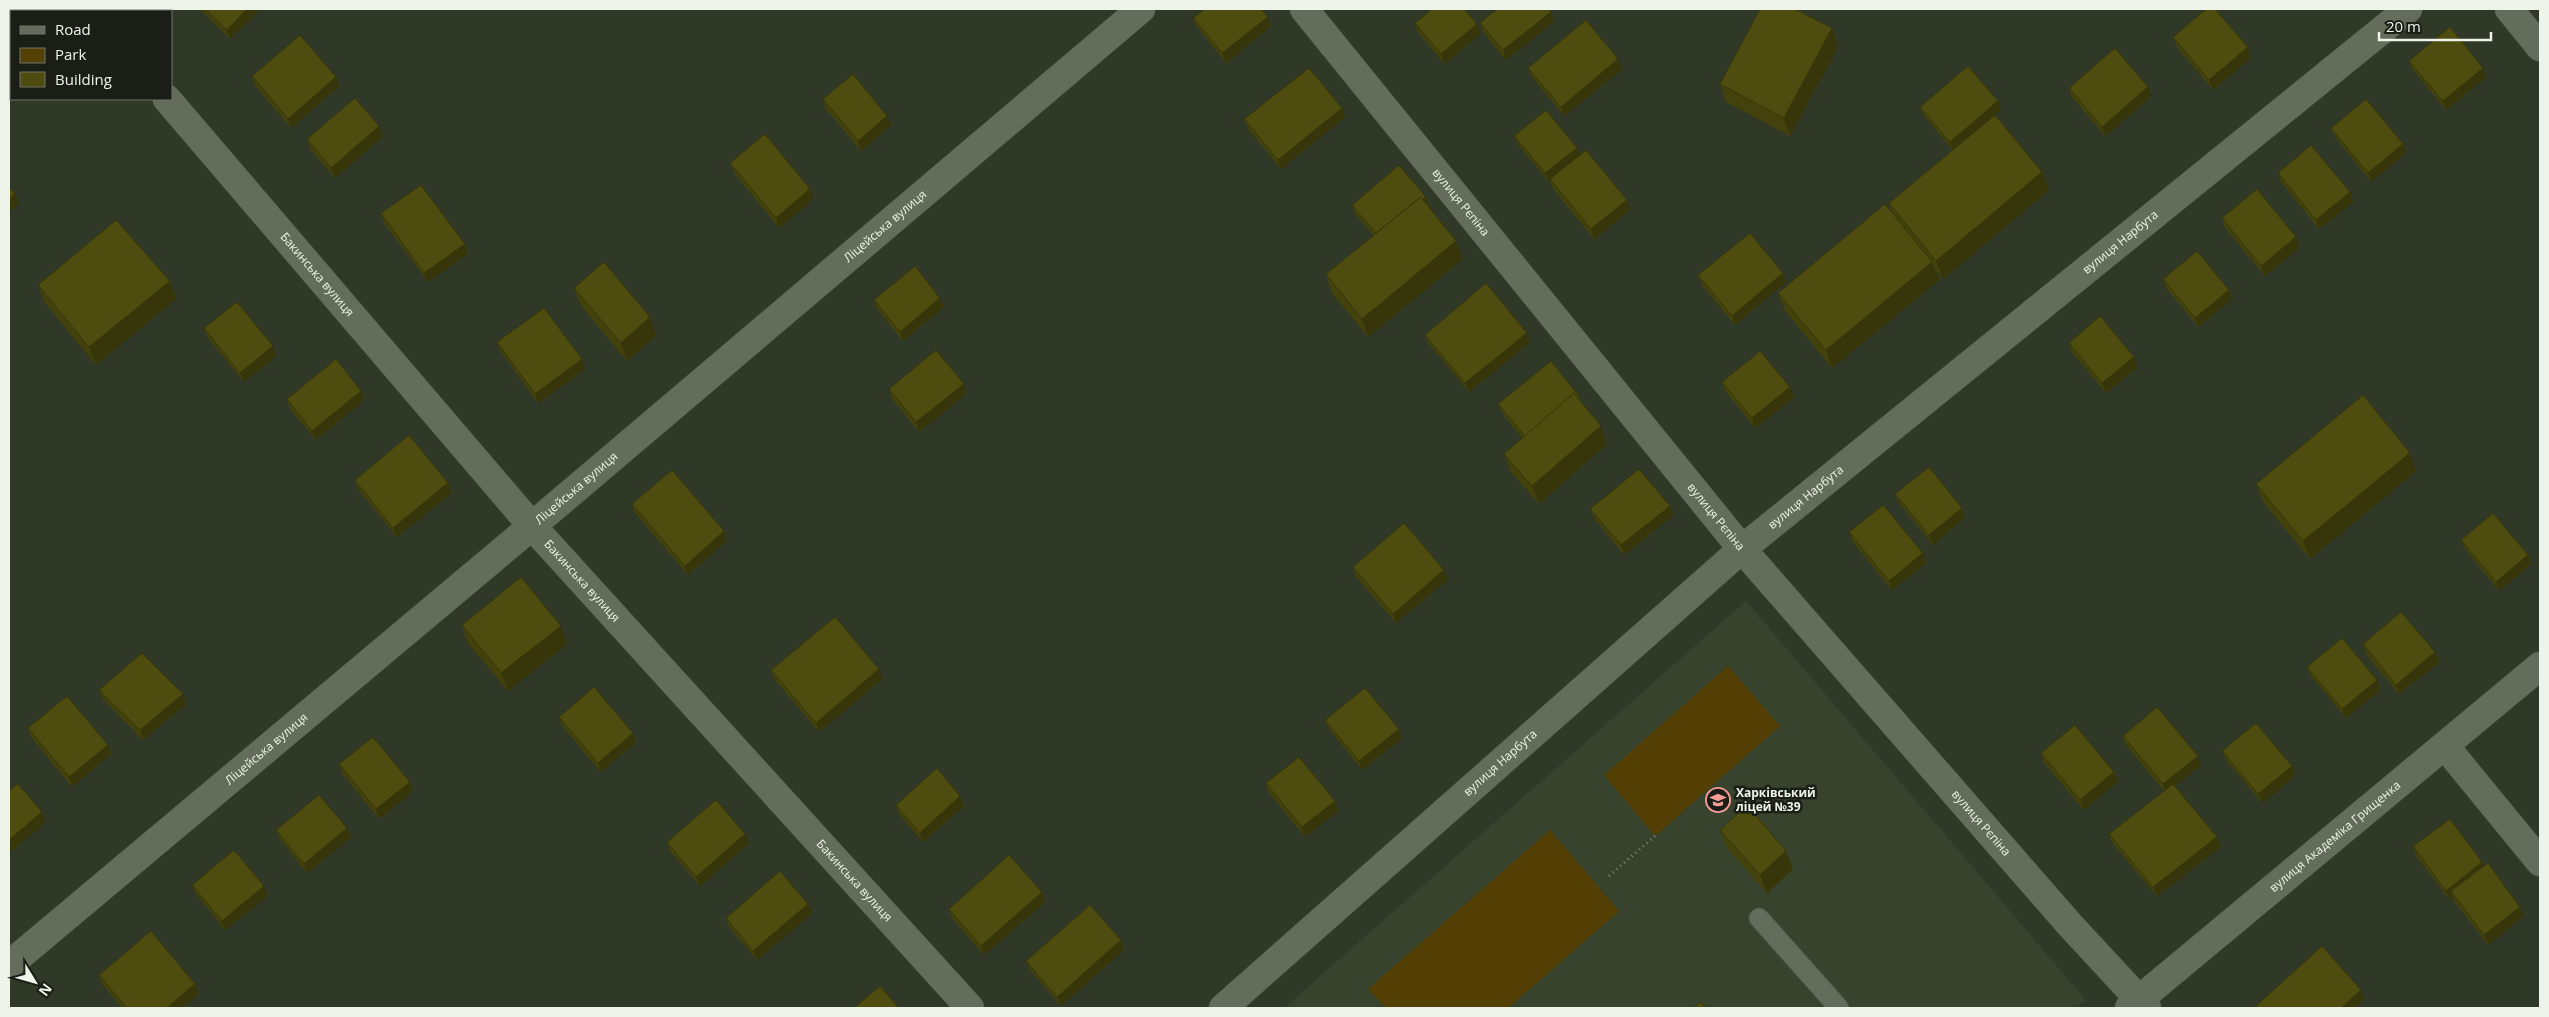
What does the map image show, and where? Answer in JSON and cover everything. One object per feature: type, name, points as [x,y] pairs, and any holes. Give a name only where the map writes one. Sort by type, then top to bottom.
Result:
[{"type":"street","name":"Ліцейська вулиця","points":[[9,965],[532,526],[1141,9]]},
{"type":"street","name":"вулиця Рєпіна","points":[[1304,9],[1742,549],[2138,1005]]},
{"type":"street","name":"вулиця Нарбута","points":[[1223,1008],[1742,549],[2408,9]]},
{"type":"street","points":[[2509,9],[2540,47]]},
{"type":"street","name":"Бакинська вулиця","points":[[169,100],[532,526],[970,1008]]},
{"type":"street","name":"вулиця Академіка Грищенка","points":[[2138,1005],[2540,666]]},
{"type":"street","points":[[2444,746],[2540,862]]},
{"type":"lane","points":[[1759,918],[1839,1008]]},
{"type":"path","points":[[1608,876],[1655,836]]},
{"type":"shaded area","name":"Харківський ліцей №39","points":[[1746,601],[2086,1000],[2076,1008],[1284,1008]]},
{"type":"green space","points":[[1728,666],[1780,726],[1655,836],[1604,775]]},
{"type":"green space","points":[[1550,830],[1619,911],[1508,1008],[1386,1008],[1368,989]]},
{"type":"building","points":[[206,9],[247,9],[227,30]]},
{"type":"building","points":[[1205,9],[1261,9],[1268,17],[1222,53],[1193,18]]},
{"type":"building","points":[[1432,9],[1464,9],[1477,24],[1441,54],[1415,23]]},
{"type":"building","points":[[1497,9],[1548,9],[1551,12],[1503,50],[1480,23]]},
{"type":"building","points":[[1760,9],[1795,9],[1832,28],[1784,118],[1720,84]]},
{"type":"building","points":[[2206,9],[2215,9],[2248,47],[2209,80],[2173,37]]},
{"type":"building","points":[[1586,20],[1618,59],[1561,107],[1528,68]]},
{"type":"building","points":[[2450,27],[2483,68],[2443,101],[2409,61]]},
{"type":"building","points":[[300,35],[336,77],[288,119],[252,76]]},
{"type":"building","points":[[2115,48],[2148,87],[2102,127],[2069,88]]},
{"type":"building","points":[[1968,66],[1998,101],[1950,142],[1920,107]]},
{"type":"building","points":[[1309,68],[1342,108],[1278,160],[1244,119]]},
{"type":"building","points":[[853,74],[887,116],[858,141],[823,99]]},
{"type":"building","points":[[355,98],[379,126],[331,168],[307,139]]},
{"type":"building","points":[[2366,99],[2403,144],[2368,173],[2331,128]]},
{"type":"building","points":[[1546,110],[1577,148],[1545,173],[1514,136]]},
{"type":"building","points":[[1995,115],[2042,172],[1936,261],[1889,203]]},
{"type":"building","points":[[765,134],[810,189],[776,218],[730,163]]},
{"type":"building","points":[[2311,145],[2350,192],[2316,220],[2278,173]]},
{"type":"building","points":[[1586,150],[1627,200],[1591,229],[1550,179]]},
{"type":"building","points":[[1399,165],[1426,197],[1423,199],[1421,197],[1376,233],[1352,205]]},
{"type":"building","points":[[421,185],[465,244],[424,273],[381,213]]},
{"type":"building","points":[[9,187],[15,194],[9,200]]},
{"type":"building","points":[[2257,189],[2296,237],[2261,266],[2222,218]]},
{"type":"building","points":[[1421,197],[1456,241],[1362,319],[1326,274]]},
{"type":"building","points":[[1885,204],[1932,262],[1826,350],[1778,293]]},
{"type":"building","points":[[116,220],[170,281],[89,347],[38,285]]},
{"type":"building","points":[[1750,233],[1783,273],[1732,316],[1698,275]]},
{"type":"building","points":[[2197,251],[2229,290],[2195,318],[2163,279]]},
{"type":"building","points":[[604,262],[650,317],[621,343],[574,288]]},
{"type":"building","points":[[915,266],[940,298],[900,332],[874,300]]},
{"type":"building","points":[[1486,283],[1527,333],[1465,383],[1425,335]]},
{"type":"building","points":[[237,302],[273,346],[240,373],[204,328]]},
{"type":"building","points":[[544,308],[582,359],[535,394],[497,342]]},
{"type":"building","points":[[2100,316],[2134,357],[2102,383],[2069,343]]},
{"type":"building","points":[[936,350],[964,384],[916,422],[889,389]]},
{"type":"building","points":[[1760,351],[1790,387],[1752,418],[1722,382]]},
{"type":"building","points":[[336,359],[361,391],[312,431],[287,399]]},
{"type":"building","points":[[1551,361],[1579,396],[1577,398],[1574,393],[1525,436],[1498,404]]},
{"type":"building","points":[[1574,393],[1601,426],[1532,486],[1504,454]]},
{"type":"building","points":[[2363,395],[2410,453],[2303,541],[2256,484]]},
{"type":"building","points":[[409,435],[448,483],[393,528],[355,480]]},
{"type":"building","points":[[1929,467],[1962,508],[1929,535],[1895,494]]},
{"type":"building","points":[[1639,469],[1670,506],[1621,545],[1590,509]]},
{"type":"building","points":[[672,470],[724,531],[685,566],[632,504]]},
{"type":"building","points":[[1883,505],[1923,553],[1889,581],[1849,532]]},
{"type":"building","points":[[2493,513],[2528,555],[2496,582],[2461,540]]},
{"type":"building","points":[[1404,523],[1444,570],[1393,614],[1353,567]]},
{"type":"building","points":[[521,577],[561,626],[501,673],[462,625]]},
{"type":"building","points":[[2401,612],[2435,652],[2396,685],[2363,644]]},
{"type":"building","points":[[835,617],[879,669],[816,723],[771,670]]},
{"type":"building","points":[[2342,638],[2377,680],[2342,709],[2307,667]]},
{"type":"building","points":[[142,653],[183,694],[140,730],[99,690]]},
{"type":"building","points":[[594,687],[633,733],[598,763],[559,717]]},
{"type":"building","points":[[1365,688],[1399,729],[1359,761],[1325,720]]},
{"type":"building","points":[[67,696],[108,745],[69,777],[28,728]]},
{"type":"building","points":[[2157,707],[2198,756],[2163,784],[2123,736]]},
{"type":"building","points":[[2256,723],[2292,766],[2258,794],[2222,751]]},
{"type":"building","points":[[2075,725],[2114,772],[2080,800],[2041,753]]},
{"type":"building","points":[[373,737],[410,782],[376,809],[339,764]]},
{"type":"building","points":[[1299,757],[1335,801],[1302,827],[1266,783]]},
{"type":"building","points":[[937,768],[960,796],[920,833],[896,805]]},
{"type":"building","points":[[18,784],[42,812],[9,840],[9,791]]},
{"type":"building","points":[[2173,784],[2217,837],[2153,887],[2109,834]]},
{"type":"building","points":[[319,795],[347,828],[304,864],[276,830]]},
{"type":"building","points":[[716,800],[745,834],[696,877],[667,842]]},
{"type":"building","points":[[1747,805],[1786,851],[1760,875],[1720,830]]},
{"type":"building","points":[[2450,819],[2482,862],[2446,891],[2413,846]]},
{"type":"building","points":[[234,850],[264,886],[222,921],[192,885]]},
{"type":"building","points":[[1009,855],[1042,892],[981,946],[949,909]]},
{"type":"building","points":[[2488,863],[2520,907],[2484,935],[2451,891]]},
{"type":"building","points":[[780,871],[808,904],[753,951],[726,918]]},
{"type":"building","points":[[1090,905],[1121,940],[1057,997],[1026,961]]},
{"type":"building","points":[[151,931],[195,984],[167,1008],[127,1008],[99,975]]},
{"type":"building","points":[[2322,946],[2361,990],[2341,1008],[2258,1008],[2256,1006]]},
{"type":"building","points":[[880,986],[899,1008],[854,1008]]},
{"type":"building","points":[[1701,1002],[1706,1008],[1693,1008]]},
{"type":"place","name":"Харківський ліцей №39","points":[[1718,800]]}]
